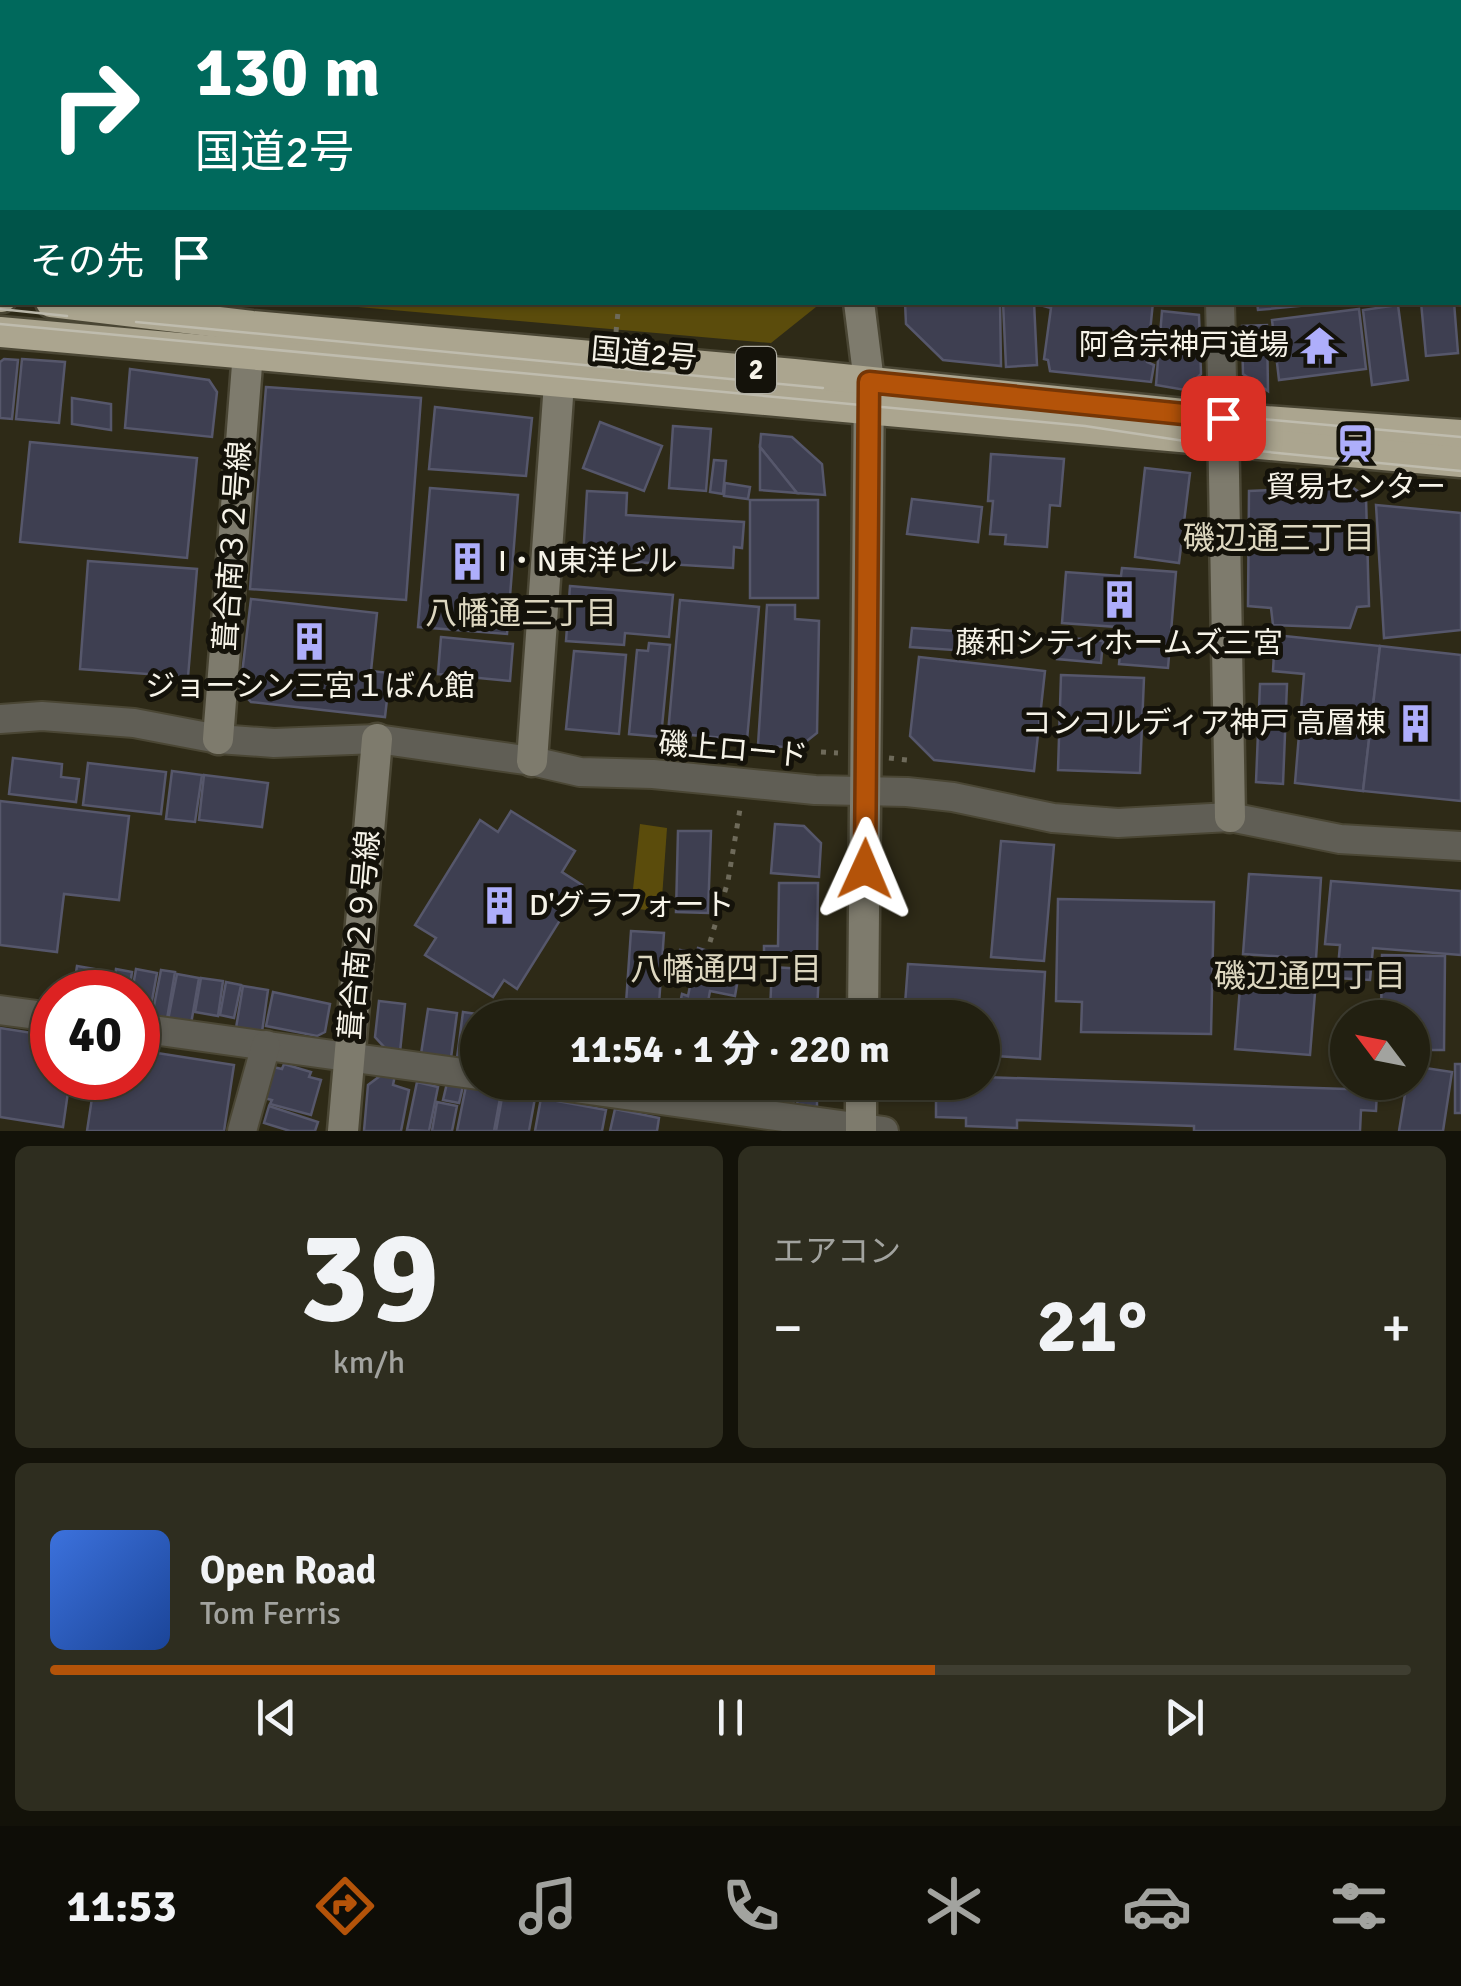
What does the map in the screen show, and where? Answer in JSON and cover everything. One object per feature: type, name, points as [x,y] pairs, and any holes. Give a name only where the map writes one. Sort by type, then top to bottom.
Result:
[{"type":"highway","name":"国道2号","points":[[75,305],[561,368],[1223,430],[1461,462]]},
{"type":"highway","name":"国道2号","points":[[0,332],[251,327]]},
{"type":"highway","name":"国道2号","points":[[1223,430],[1461,434]]},
{"type":"street","points":[[859,305],[868,396],[862,1000]]},
{"type":"street","points":[[1220,305],[1230,817]]},
{"type":"street","name":"葺合南３２号線","points":[[218,740],[251,327]]},
{"type":"street","points":[[532,761],[561,368]]},
{"type":"street","name":"磯上ロード","points":[[0,719],[42,716],[134,722],[218,740],[274,743],[377,739],[532,761],[580,772],[954,796],[1053,818],[1118,823],[1230,817],[1340,839],[1461,846]]},
{"type":"street","name":"葺合南２９号線","points":[[343,1131],[377,739]]},
{"type":"street","points":[[0,1010],[30,1014]]},
{"type":"street","points":[[160,1031],[460,1073]]},
{"type":"street","points":[[242,1131],[266,1045]]},
{"type":"street","points":[[658,1100],[868,1130],[864,1100]]},
{"type":"path","points":[[616,336],[619,305]]},
{"type":"path","points":[[710,942],[728,881],[744,784]]},
{"type":"shaded area","points":[[335,305],[816,305],[771,343]]},
{"type":"shaded area","points":[[640,824],[667,828],[661,912],[631,908]]},
{"type":"building","points":[[905,305],[1000,305],[1001,366],[943,360],[906,324]]},
{"type":"building","points":[[1003,305],[1034,305],[1037,365],[1006,367]]},
{"type":"building","points":[[1040,305],[1153,305],[1147,362],[1154,365],[1151,382],[1050,371],[1048,360],[1044,359],[1051,308]]},
{"type":"building","points":[[1257,305],[1309,305],[1258,310]]},
{"type":"building","points":[[1398,305],[1408,380],[1372,385],[1363,310]]},
{"type":"building","points":[[1421,305],[1454,305],[1458,353],[1426,356]]},
{"type":"building","name":"阿含宗神戸道場","points":[[1359,309],[1366,369],[1279,380],[1272,320]]},
{"type":"building","points":[[1162,311],[1199,315],[1201,374],[1185,390],[1156,385]]},
{"type":"building","points":[[1267,325],[1268,391],[1243,374],[1242,335],[1242,326]]},
{"type":"building","points":[[22,359],[65,362],[59,423],[16,419]]},
{"type":"building","points":[[18,360],[12,419],[0,418],[0,362]]},
{"type":"building","points":[[130,369],[209,380],[217,392],[212,437],[125,428]]},
{"type":"building","points":[[266,387],[421,398],[406,600],[250,589]]},
{"type":"building","points":[[72,398],[111,404],[111,430],[72,424]]},
{"type":"building","points":[[435,407],[532,418],[526,476],[429,469]]},
{"type":"building","points":[[600,422],[662,446],[644,491],[583,468]]},
{"type":"building","points":[[673,426],[711,429],[706,491],[669,488]]},
{"type":"building","points":[[761,434],[792,437],[822,464],[825,495],[797,493],[760,447]]},
{"type":"building","points":[[30,442],[197,458],[187,558],[20,542]]},
{"type":"building","points":[[760,447],[797,493],[760,490]]},
{"type":"building","points":[[991,454],[1064,459],[1060,506],[1050,505],[1047,547],[1005,544],[1006,535],[990,534]]},
{"type":"building","points":[[714,460],[726,461],[723,494],[710,492]]},
{"type":"building","points":[[1145,468],[1190,473],[1179,563],[1135,557]]},
{"type":"building","points":[[725,483],[750,487],[748,499],[724,496]]},
{"type":"building","points":[[1352,487],[1366,497],[1369,606],[1357,607],[1350,628],[1273,625],[1271,608],[1248,606],[1249,491]]},
{"type":"building","name":"I・N東洋ビル","points":[[430,488],[518,495],[507,634],[418,627]]},
{"type":"building","points":[[587,491],[627,493],[626,515],[744,522],[742,548],[734,547],[733,568],[583,559]]},
{"type":"building","points":[[912,499],[982,507],[978,542],[907,534]]},
{"type":"building","points":[[750,500],[818,500],[818,598],[750,598]]},
{"type":"building","points":[[1376,505],[1461,513],[1461,630],[1384,638]]},
{"type":"building","points":[[88,561],[197,569],[188,677],[80,669]]},
{"type":"building","name":"藤和シティホームズ三宮","points":[[1122,568],[1176,572],[1168,668],[1119,664],[1120,654],[1105,652],[1106,642],[1116,643],[1117,627],[1062,623],[1066,572],[1121,576]]},
{"type":"building","points":[[570,586],[673,595],[669,637],[625,633],[624,645],[566,641]]},
{"type":"building","name":"ジョーシン三宮１ばん館","points":[[251,599],[377,613],[371,671],[390,673],[385,717],[251,702],[240,690]]},
{"type":"building","points":[[680,600],[759,607],[747,740],[668,733]]},
{"type":"building","points":[[767,605],[795,605],[795,619],[819,621],[817,733],[798,748],[758,745]]},
{"type":"building","points":[[912,628],[969,632],[968,651],[910,647]]},
{"type":"building","points":[[1275,635],[1380,646],[1363,791],[1295,783],[1304,674],[1273,671]]},
{"type":"building","points":[[441,637],[513,644],[510,681],[438,674]]},
{"type":"building","points":[[1059,637],[1103,641],[1101,663],[1057,659]]},
{"type":"building","points":[[649,643],[670,645],[661,737],[629,734],[637,650],[648,651]]},
{"type":"building","name":"コンコルディア神戸 高層棟","points":[[1380,646],[1461,655],[1461,801],[1363,791]]},
{"type":"building","points":[[574,651],[626,655],[619,734],[566,729]]},
{"type":"building","points":[[919,657],[1045,671],[1034,771],[934,760],[910,736]]},
{"type":"building","points":[[1061,675],[1144,678],[1140,773],[1058,770]]},
{"type":"building","points":[[1260,684],[1287,684],[1283,784],[1256,782]]},
{"type":"building","points":[[13,758],[62,764],[61,777],[79,779],[76,802],[9,794]]},
{"type":"building","points":[[88,763],[166,772],[161,814],[83,805]]},
{"type":"building","points":[[172,771],[202,775],[195,822],[166,819]]},
{"type":"building","points":[[204,775],[268,783],[262,827],[199,820]]},
{"type":"building","points":[[0,801],[129,816],[119,900],[64,894],[57,952],[0,945]]},
{"type":"building","name":"D'グラフォート","points":[[511,811],[575,851],[562,872],[582,885],[517,989],[504,980],[493,997],[425,955],[436,938],[415,925],[480,820],[498,832]]},
{"type":"building","points":[[775,824],[804,826],[821,843],[819,877],[771,873]]},
{"type":"building","points":[[678,831],[711,831],[708,913],[676,912]]},
{"type":"building","points":[[1001,841],[1054,845],[1044,961],[991,957]]},
{"type":"building","points":[[1249,874],[1321,878],[1316,959],[1243,954]]},
{"type":"building","points":[[1331,881],[1461,891],[1461,955],[1373,948],[1370,980],[1337,978],[1340,945],[1325,944]]},
{"type":"building","points":[[779,883],[818,883],[817,960],[764,959],[764,946],[778,946]]},
{"type":"building","points":[[1058,899],[1214,902],[1211,1034],[1081,1032],[1082,1002],[1056,1001]]},
{"type":"building","points":[[631,931],[664,933],[659,1000],[626,1000]]},
{"type":"building","points":[[698,948],[741,961],[735,996],[710,991],[708,1000],[681,1000],[682,994],[688,996],[690,986],[673,983],[680,950],[697,953]]},
{"type":"building","points":[[1382,955],[1445,956],[1444,1050],[1430,1050],[1430,1000],[1381,1000]]},
{"type":"building","points":[[1242,963],[1317,968],[1310,1055],[1235,1049]]},
{"type":"building","points":[[908,964],[1045,972],[1040,1059],[1000,1056],[1000,1000],[905,1000]]},
{"type":"building","points":[[772,967],[819,970],[818,1000],[770,1000]]},
{"type":"building","points":[[161,970],[175,972],[167,1019],[160,1018]]},
{"type":"building","points":[[177,974],[199,978],[191,1024],[168,1020]]},
{"type":"building","points":[[201,978],[223,981],[218,1016],[195,1012]]},
{"type":"building","points":[[226,982],[241,985],[234,1018],[220,1015]]},
{"type":"building","points":[[243,986],[268,990],[262,1032],[236,1028]]},
{"type":"building","points":[[273,992],[330,1004],[325,1032],[317,1036],[266,1026]]},
{"type":"building","points":[[379,1001],[405,1004],[400,1052],[387,1050],[375,1037]]},
{"type":"building","points":[[428,1009],[457,1013],[451,1058],[421,1054]]},
{"type":"building","points":[[0,1028],[30,1033],[30,1100],[67,1100],[63,1127],[0,1117]]},
{"type":"building","points":[[160,1053],[234,1065],[224,1131],[87,1131],[92,1100],[160,1100]]},
{"type":"building","points":[[284,1064],[311,1072],[309,1077],[321,1080],[311,1115],[270,1104],[272,1100],[264,1098],[273,1067],[282,1069]]},
{"type":"building","points":[[1455,1064],[1461,1064],[1461,1113],[1455,1113]]},
{"type":"building","points":[[1430,1069],[1452,1072],[1443,1131],[1399,1131],[1404,1100],[1430,1100]]},
{"type":"building","points":[[384,1073],[395,1075],[393,1085],[409,1090],[401,1131],[364,1131],[368,1085]]},
{"type":"building","points":[[1000,1078],[1330,1088],[1330,1100],[1377,1100],[1376,1111],[1361,1110],[1360,1131],[1194,1131],[1194,1126],[1017,1120],[1017,1128],[966,1126],[966,1118],[936,1117],[936,1100],[1000,1100]]},
{"type":"building","points":[[417,1082],[438,1087],[429,1131],[407,1130]]},
{"type":"building","points":[[447,1083],[460,1085],[459,1103],[443,1100]]},
{"type":"building","points":[[463,1100],[500,1100],[494,1131],[457,1131]]},
{"type":"building","points":[[502,1100],[535,1100],[529,1131],[496,1131]]},
{"type":"building","points":[[541,1100],[606,1110],[602,1131],[535,1131]]},
{"type":"building","points":[[761,1100],[794,1100],[793,1105]]},
{"type":"building","points":[[798,1100],[817,1100],[817,1107],[797,1104]]},
{"type":"building","points":[[437,1102],[457,1106],[452,1131],[432,1131]]},
{"type":"building","points":[[269,1106],[318,1122],[315,1131],[290,1131],[264,1123]]},
{"type":"building","points":[[615,1109],[659,1118],[657,1131],[610,1131]]},
{"type":"tram line","points":[[0,309],[67,316]]},
{"type":"tram line","points":[[136,322],[823,388]]},
{"type":"tram line","points":[[0,324],[1085,426],[1238,449],[1461,471]]},
{"type":"tram line","points":[[1047,408],[1239,417],[1461,437]]},
{"type":"place","name":"阿含宗神戸道場","points":[[1319,345]]},
{"type":"place","name":"貿易センター","points":[[1356,443]]},
{"type":"place","name":"I・N東洋ビル","points":[[468,561]]},
{"type":"place","name":"藤和シティホームズ三宮","points":[[1119,599]]},
{"type":"place","name":"ジョーシン三宮１ばん館","points":[[310,642]]},
{"type":"place","name":"コンコルディア神戸 高層棟","points":[[1416,723]]},
{"type":"place","name":"D'グラフォート","points":[[499,905]]},
{"type":"district","name":"磯辺通三丁目","points":[[1279,538]]},
{"type":"district","name":"八幡通三丁目","points":[[521,613]]},
{"type":"district","name":"八幡通四丁目","points":[[726,969]]},
{"type":"district","name":"磯辺通四丁目","points":[[1310,976]]},
{"type":"route","points":[[865,869],[869,382],[1223,418]]}]
